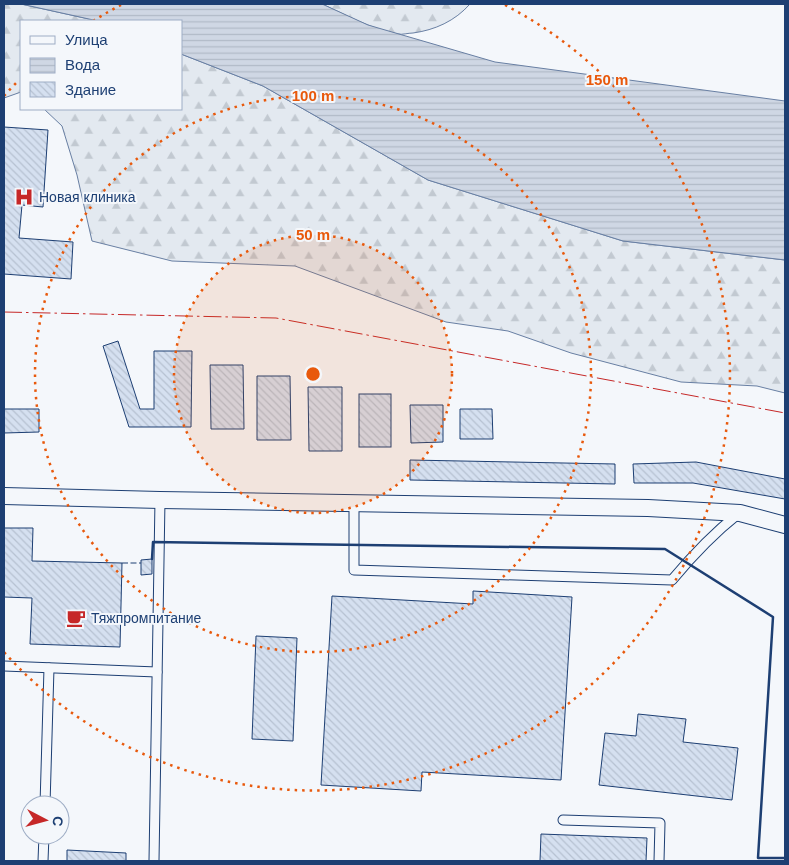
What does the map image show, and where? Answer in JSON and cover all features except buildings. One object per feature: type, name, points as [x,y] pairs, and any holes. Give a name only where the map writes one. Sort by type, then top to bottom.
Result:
[{"type":"street","points":[[4,496],[638,508],[740,512],[785,525]]},
{"type":"lane","points":[[154,861],[160,500]]},
{"type":"lane","points":[[354,504],[354,570],[672,580],[686,562],[740,512]]},
{"type":"lane","points":[[4,666],[157,672]]},
{"type":"lane","points":[[45,795],[49,668]]},
{"type":"lane","points":[[563,820],[660,823],[659,861]]},
{"type":"lane","points":[[43,861],[44,845]]},
{"type":"green space","points":[[4,4],[21,4],[93,20],[20,20],[20,92],[4,98]]},
{"type":"green space","points":[[322,4],[470,4],[444,24],[421,32],[401,34],[368,25]]},
{"type":"green space","points":[[182,54],[263,86],[428,180],[623,241],[785,260],[785,393],[757,386],[681,382],[571,353],[508,331],[446,322],[295,266],[172,261],[92,241],[77,175],[62,126],[45,110],[182,110]]},
{"type":"water","points":[[21,4],[322,4],[368,25],[495,62],[785,101],[785,260],[623,241],[428,180],[263,86],[182,54],[182,20],[93,20]]},
{"type":"fence","points":[[122,563],[141,563]]},
{"type":"wall","points":[[152,559],[153,542],[665,549],[773,617],[758,858],[785,858]]},
{"type":"power","points":[[4,312],[276,318],[785,413]]},
{"type":"place","name":"Новая клиника","points":[[24,197]]},
{"type":"place","name":"Тяжпромпитание","points":[[76,618]]}]
